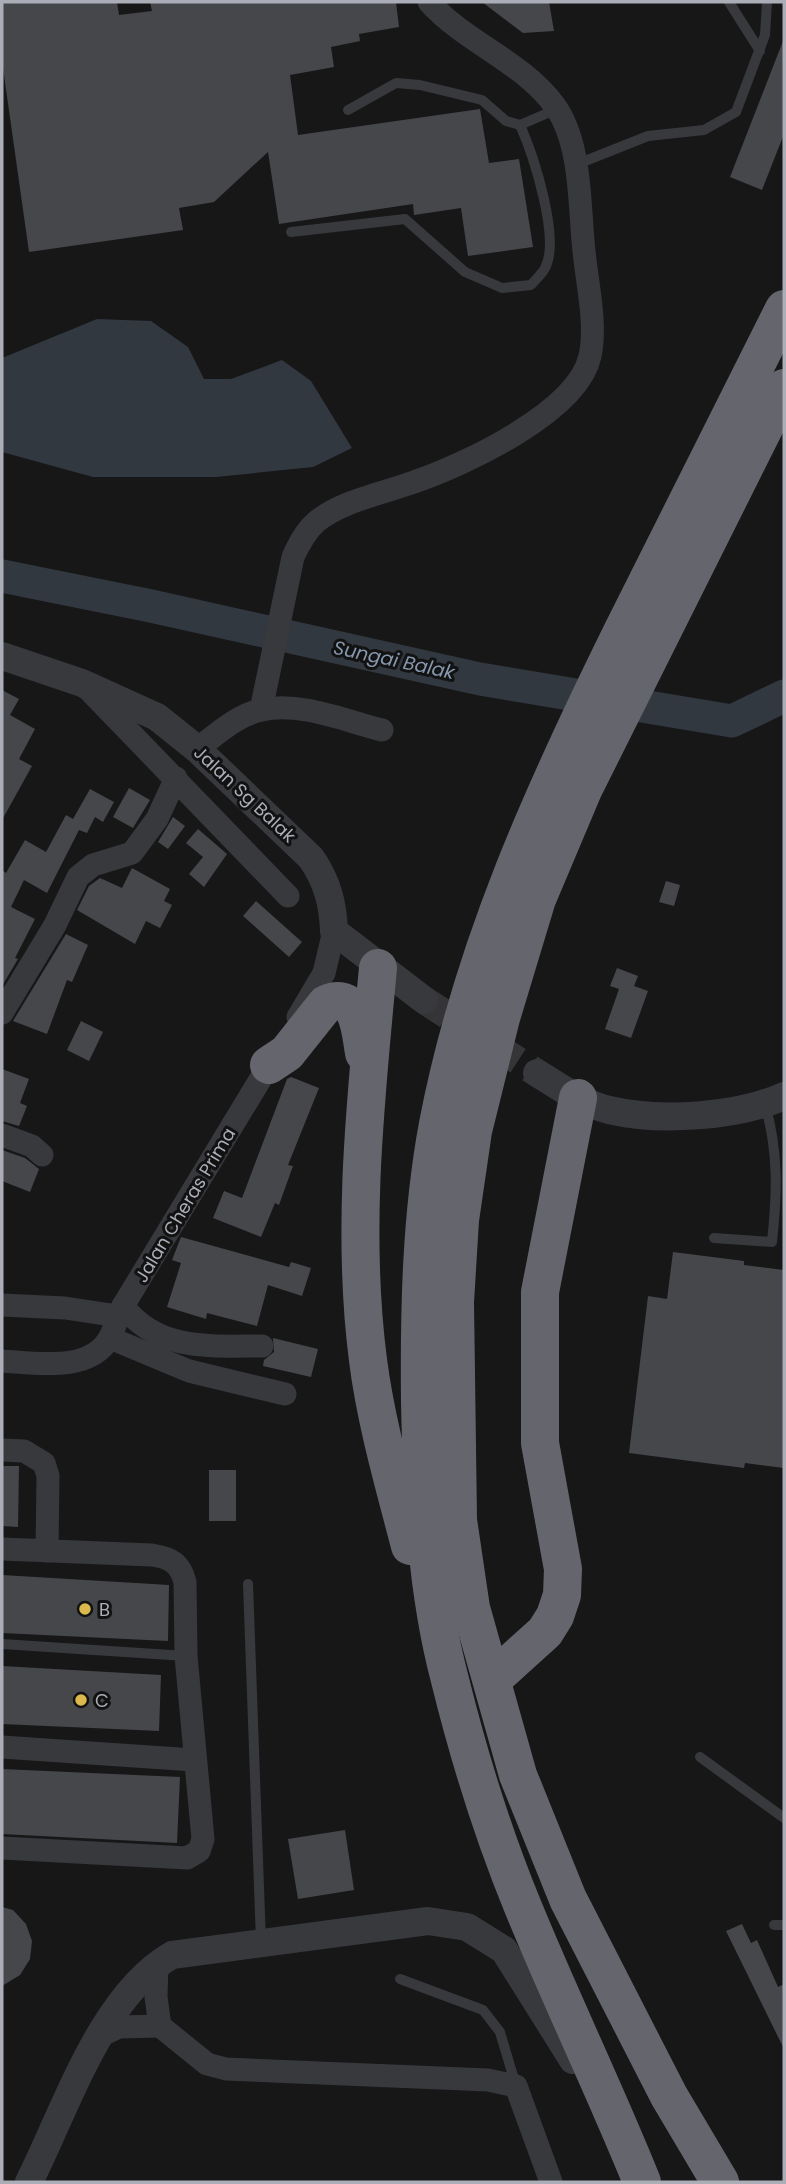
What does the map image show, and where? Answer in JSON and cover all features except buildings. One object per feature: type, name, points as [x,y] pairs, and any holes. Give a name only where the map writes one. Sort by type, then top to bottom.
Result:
[{"type":"highway","points":[[638,2172],[501,1850],[455,1698],[434,1610],[421,1442],[421,1310],[428,1200],[439,1123],[489,931],[567,784],[658,599],[784,309]]},
{"type":"highway","points":[[658,599],[784,388]]},
{"type":"highway","points":[[567,784],[537,899],[501,1018],[473,1131],[460,1220],[455,1302],[458,1520],[471,1608],[518,1775],[568,1899],[669,2096],[720,2182]]},
{"type":"highway","points":[[378,968],[360,1206],[361,1281],[368,1360],[380,1428],[415,1568],[434,1610]]},
{"type":"highway","points":[[270,1065],[287,1053],[326,1004],[334,1000],[352,1006],[358,1014],[368,1079]]},
{"type":"highway","points":[[493,1679],[545,1632],[555,1616],[562,1595],[563,1569],[540,1443],[540,1292],[578,1098]]},
{"type":"street","points":[[261,710],[293,557],[303,536],[318,521],[341,508],[429,477],[521,431],[551,411],[578,383],[590,357],[592,321],[575,165],[568,136],[557,109],[537,83],[444,18],[429,2]]},
{"type":"street","name":"Jalan Sg Balak","points":[[3,660],[82,683],[157,717],[197,749],[311,858],[320,871],[331,900],[334,931]]},
{"type":"street","points":[[82,683],[288,896]]},
{"type":"street","points":[[197,749],[230,724],[261,710],[301,710],[382,730]]},
{"type":"street","points":[[2,1013],[55,925],[78,877],[93,865],[132,853],[158,819],[176,778]]},
{"type":"street","points":[[334,931],[378,968],[424,1000]]},
{"type":"street","name":"Jalan Cheras Prima","points":[[110,1338],[120,1311],[324,974],[334,931]]},
{"type":"street","points":[[324,974],[349,961],[360,961],[378,968]]},
{"type":"street","points":[[537,1073],[578,1098],[608,1110],[636,1114],[705,1115],[775,1100]]},
{"type":"street","points":[[2,1135],[32,1146],[43,1155]]},
{"type":"street","points":[[2,1305],[120,1311],[166,1339],[208,1345],[262,1346]]},
{"type":"street","points":[[2,1361],[70,1362],[96,1354],[110,1338],[189,1371],[285,1394]]},
{"type":"street","points":[[2,1450],[24,1451],[44,1463],[48,1475],[47,1551]]},
{"type":"street","points":[[2,1549],[152,1555],[176,1562],[182,1570],[185,1582],[194,1760],[203,1839],[199,1851],[187,1858],[2,1848]]},
{"type":"street","points":[[2,1747],[194,1760]]},
{"type":"street","points":[[29,2182],[96,2038],[118,2008],[158,1963],[172,1955],[191,1951],[428,1921],[467,1927],[504,1950],[522,1975],[638,2172]]},
{"type":"street","points":[[158,1963],[156,1997],[160,2025],[207,2064],[226,2069],[488,2080],[516,2086],[551,2182]]},
{"type":"street","points":[[96,2038],[119,2027],[160,2025]]},
{"type":"lane","points":[[729,2],[760,51]]},
{"type":"lane","points":[[575,165],[648,136],[704,131],[736,112],[765,36],[767,2]]},
{"type":"lane","points":[[348,110],[396,83],[420,85],[482,100],[506,121],[520,125],[557,109]]},
{"type":"lane","points":[[291,232],[405,219],[465,272],[502,288],[531,285],[546,267],[549,235],[531,150],[520,125]]},
{"type":"lane","points":[[714,1238],[772,1242],[777,1192],[775,1100]]},
{"type":"lane","points":[[248,1584],[261,1942]]},
{"type":"lane","points":[[2,1644],[187,1656]]},
{"type":"lane","points":[[700,1757],[784,1818]]},
{"type":"lane","points":[[400,1979],[483,2010],[500,2032],[516,2086]]},
{"type":"shaded area","points":[[97,319],[151,321],[188,347],[204,379],[231,379],[282,360],[311,381],[352,448],[313,467],[216,477],[93,477],[2,452],[2,358]]},
{"type":"waterway","name":"Sungai Balak","points":[[2,576],[480,679],[732,721],[784,696]]},
{"type":"tunnel","points":[[424,1000],[537,1073]]},
{"type":"place","name":"B","points":[[85,1609]]},
{"type":"place","name":"C","points":[[81,1700]]}]
